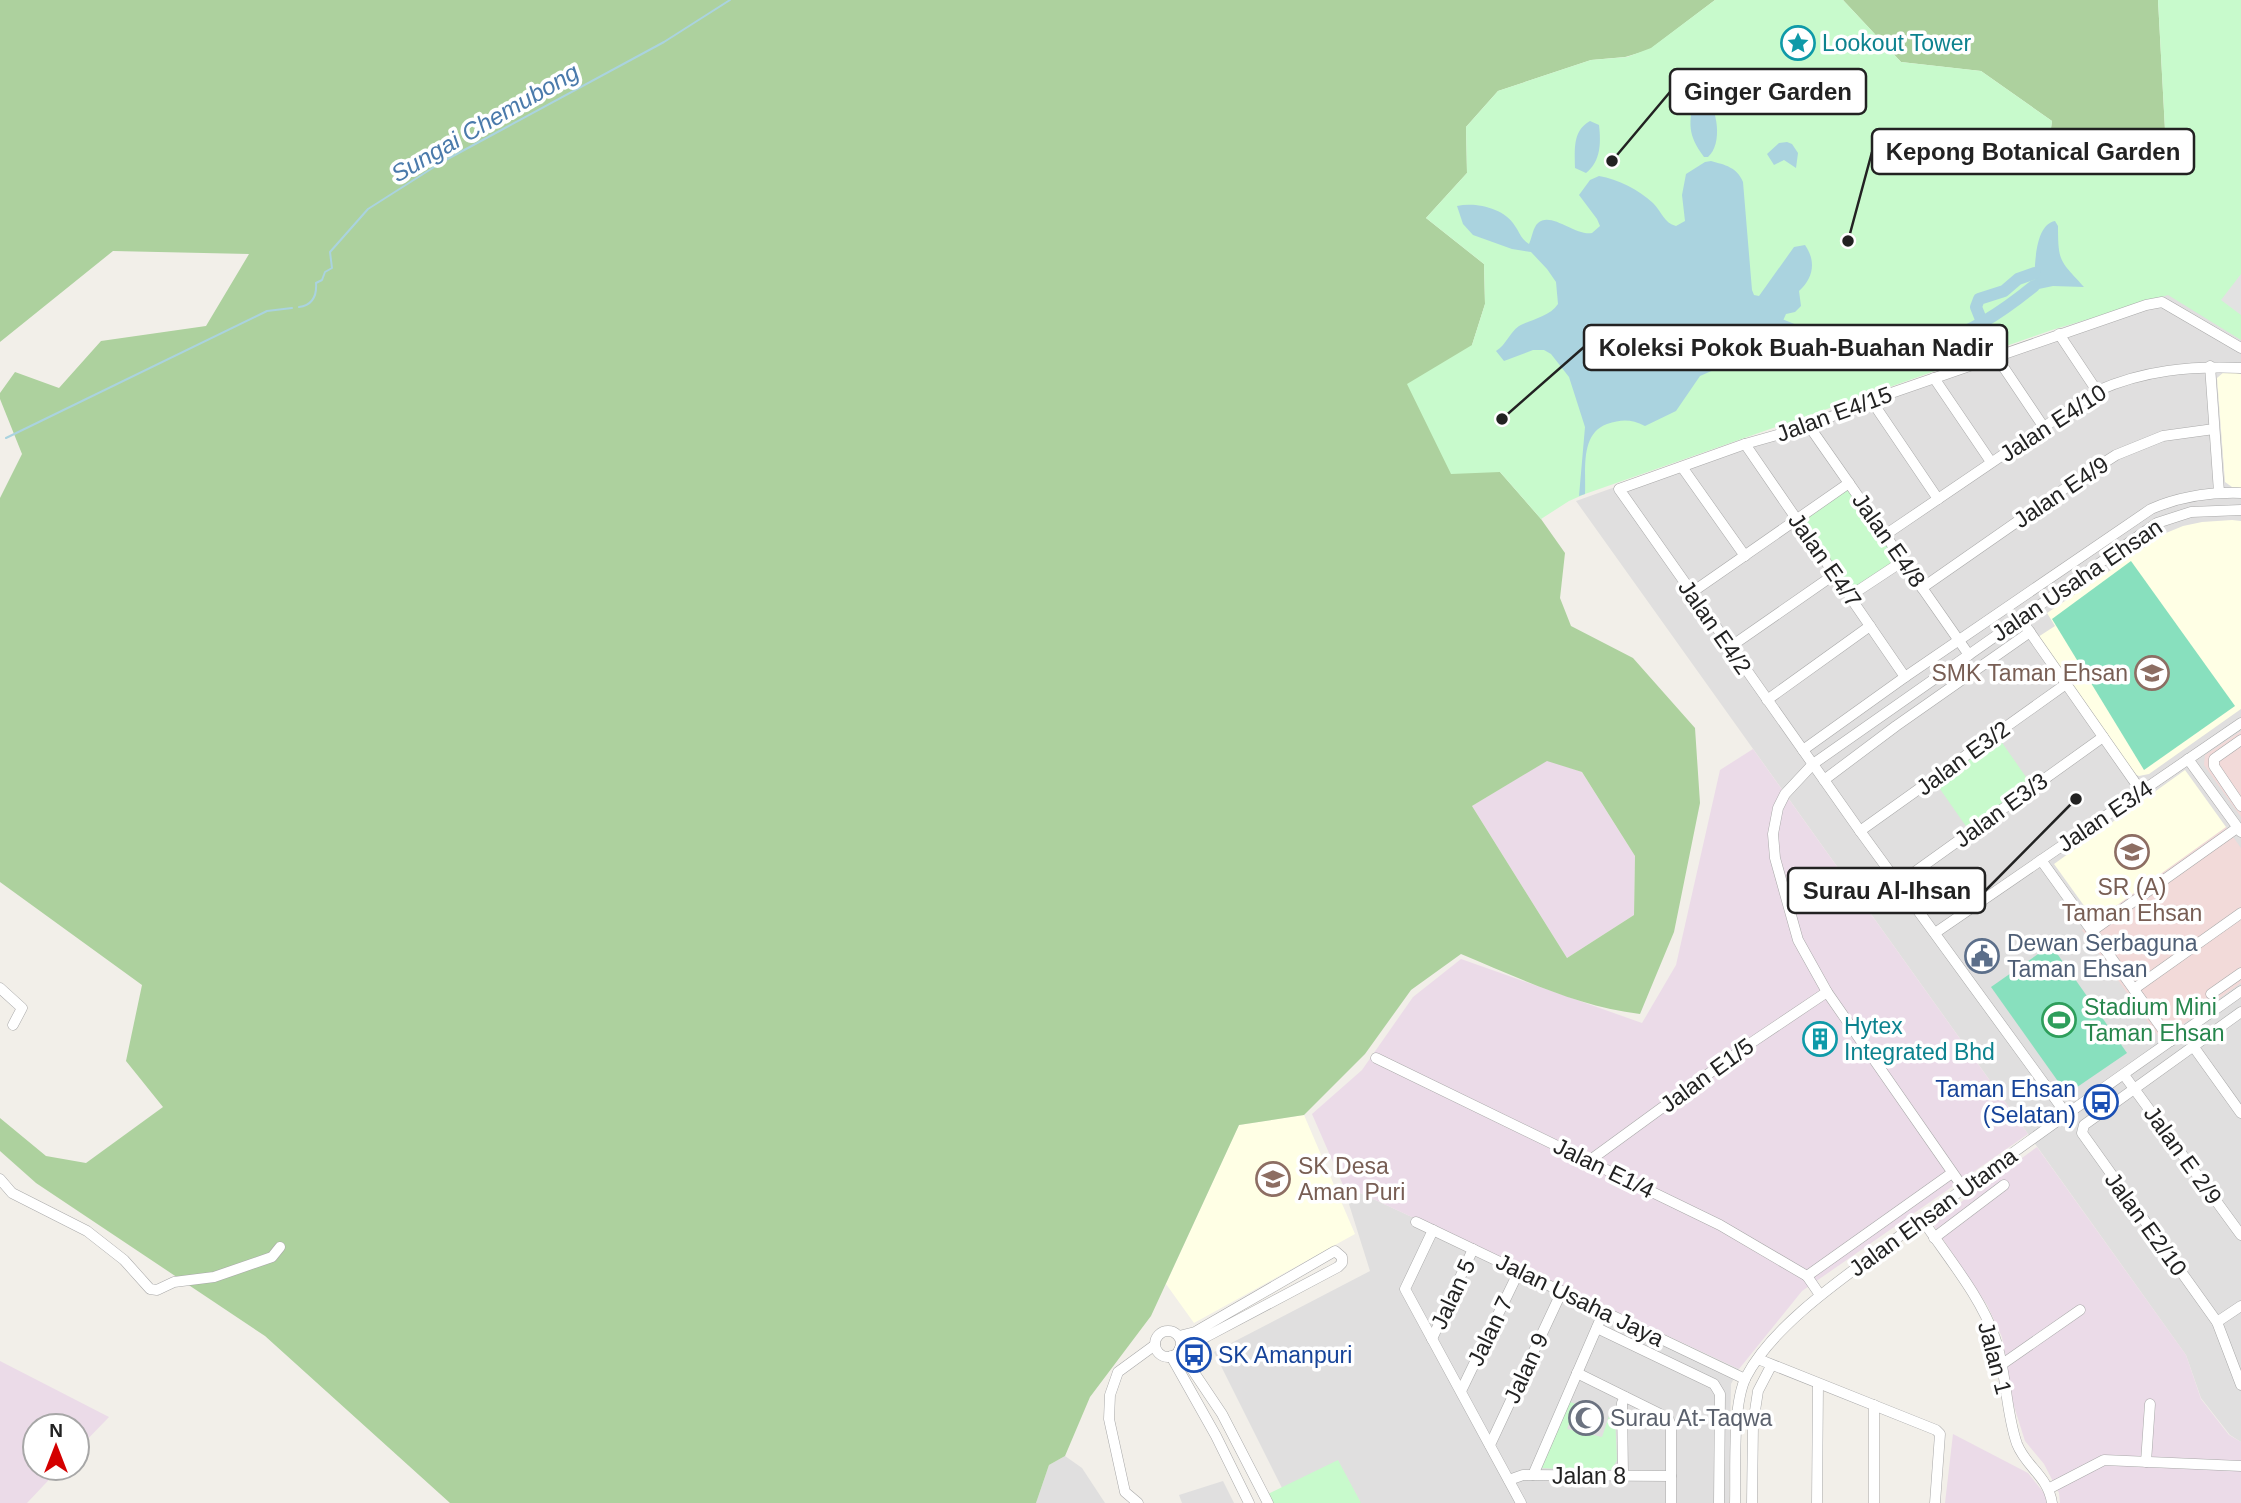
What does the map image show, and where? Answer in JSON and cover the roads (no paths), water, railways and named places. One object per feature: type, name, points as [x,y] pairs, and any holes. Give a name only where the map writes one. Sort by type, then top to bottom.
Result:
[{"type":"street","name":"Jalan E4/15","points":[[1619,489],[1745,444],[1810,426],[1871,400],[2059,334],[2162,302],[2241,348]]},
{"type":"street","points":[[2059,334],[2097,391]]},
{"type":"street","points":[[1996,356],[2043,426]]},
{"type":"street","points":[[2210,366],[2219,492]]},
{"type":"street","name":"Jalan E4/10","points":[[1885,535],[2097,391],[2152,372],[2186,367],[2241,368]]},
{"type":"street","points":[[1934,378],[1991,462]]},
{"type":"street","points":[[1871,400],[1938,499]]},
{"type":"street","name":"Jalan E4/8","points":[[1810,426],[1969,655]]},
{"type":"street","name":"Jalan E4/9","points":[[1922,588],[2116,455],[2163,436],[2214,429]]},
{"type":"street","name":"Jalan E4/7","points":[[1745,444],[1905,677]]},
{"type":"street","points":[[1682,467],[1745,556]]},
{"type":"street","points":[[1691,593],[1849,483]]},
{"type":"street","name":"Jalan E4/2","points":[[1619,489],[1860,831],[2067,1115]]},
{"type":"street","points":[[1803,750],[2151,509],[2165,503],[2219,492],[2241,494]]},
{"type":"street","points":[[2151,509],[2157,523]]},
{"type":"street","name":"Jalan Usaha Ehsan","points":[[1964,1189],[1827,992],[1798,940],[1777,867],[1773,843],[1774,824],[1780,802],[1791,786],[1813,764],[2157,523],[2191,512],[2241,510]]},
{"type":"street","points":[[1850,596],[1903,561]]},
{"type":"street","points":[[1730,647],[1835,575]]},
{"type":"street","points":[[2020,618],[2141,792]]},
{"type":"street","points":[[1767,700],[1870,626]]},
{"type":"street","points":[[1824,780],[2030,632]]},
{"type":"street","name":"Jalan E3/2","points":[[1860,831],[2066,684]]},
{"type":"street","name":"Jalan E3/4","points":[[1935,933],[2241,723]]},
{"type":"street","name":"Jalan E3/3","points":[[1898,884],[2103,737]]},
{"type":"street","points":[[2241,740],[2214,759],[2214,766],[2241,806]]},
{"type":"street","points":[[2092,931],[2239,830],[2188,759]]},
{"type":"street","points":[[2041,860],[2171,1041]]},
{"type":"street","points":[[2134,989],[2241,913]]},
{"type":"street","points":[[2211,995],[2241,973]]},
{"type":"street","points":[[0,988],[22,1008],[13,1025]]},
{"type":"street","name":"Jalan E1/5","points":[[1589,1161],[1748,1045],[1827,992]]},
{"type":"street","name":"Jalan Ehsan Utama","points":[[1745,1379],[1758,1359],[1794,1319],[1820,1296],[1922,1219],[2241,992]]},
{"type":"street","points":[[2134,1088],[2241,1012]]},
{"type":"street","points":[[2193,1046],[2237,1100],[2241,1113]]},
{"type":"street","name":"Jalan E1/4","points":[[1376,1058],[1720,1225],[1807,1276],[1820,1296]]},
{"type":"street","name":"Jalan E 2/9","points":[[2124,1075],[2241,1235]]},
{"type":"street","name":"Jalan E2/10","points":[[2134,1088],[2084,1125],[2083,1138],[2217,1322],[2241,1385]]},
{"type":"street","points":[[1807,1276],[1952,1172]]},
{"type":"street","points":[[0,1179],[12,1193],[87,1231],[124,1260],[150,1289],[157,1290],[174,1282],[214,1277],[272,1257],[281,1247]]},
{"type":"street","points":[[1934,1238],[2004,1185]]},
{"type":"street","name":"Jalan 1","points":[[1922,1219],[1982,1308],[1995,1339],[2018,1447],[2050,1489],[2052,1503]]},
{"type":"street","name":"Jalan Usaha Jaya","points":[[1416,1222],[1745,1379]]},
{"type":"street","points":[[1433,1230],[1406,1287],[1407,1292],[1521,1503]]},
{"type":"street","name":"Jalan 5","points":[[1432,1339],[1474,1249]]},
{"type":"street","points":[[1138,1503],[1125,1492],[1109,1419],[1110,1395],[1118,1372],[1155,1345],[1157,1337],[1163,1331],[1172,1331],[1179,1336],[1195,1332],[1335,1251],[1342,1257],[1342,1264],[1338,1267],[1177,1351],[1159,1353],[1155,1345]]},
{"type":"street","name":"Jalan 7","points":[[1461,1391],[1520,1271]]},
{"type":"street","name":"Jalan 9","points":[[1490,1445],[1562,1291]]},
{"type":"street","points":[[2217,1322],[2241,1306]]},
{"type":"street","points":[[2001,1366],[2080,1310]]},
{"type":"street","points":[[1533,1475],[1604,1311]]},
{"type":"street","points":[[1597,1328],[1714,1384],[1720,1394],[1719,1503]]},
{"type":"street","points":[[1179,1336],[1177,1351],[1249,1503]]},
{"type":"street","points":[[1177,1351],[1222,1414],[1268,1503]]},
{"type":"street","points":[[1758,1359],[1936,1430],[1940,1434],[1936,1503]]},
{"type":"street","points":[[1752,1503],[1753,1424],[1758,1391],[1771,1366]]},
{"type":"street","points":[[1577,1373],[1668,1418],[1671,1426],[1671,1503]]},
{"type":"street","points":[[1735,1503],[1738,1412],[1745,1379]]},
{"type":"street","points":[[1817,1503],[1818,1384]]},
{"type":"street","points":[[1623,1476],[1622,1403],[1625,1396]]},
{"type":"street","points":[[2146,1462],[2150,1404]]},
{"type":"street","points":[[1874,1405],[1874,1503]]},
{"type":"street","points":[[2050,1489],[2104,1460],[2241,1466]]},
{"type":"street","name":"Jalan 8","points":[[1509,1480],[1523,1475],[1671,1476]]},
{"type":"water","points":[[1698,93],[1704,94],[1709,100],[1717,126],[1716,144],[1708,157],[1704,157],[1698,149],[1692,135],[1691,114],[1694,96]]},
{"type":"water","points":[[1590,121],[1599,125],[1600,145],[1595,163],[1586,173],[1575,168],[1575,148],[1580,130]]},
{"type":"water","points":[[1779,143],[1792,144],[1798,153],[1796,168],[1784,160],[1774,165],[1767,154]]},
{"type":"water","points":[[1711,161],[1734,170],[1743,182],[1754,295],[1759,296],[1794,247],[1805,245],[1809,251],[1812,269],[1808,280],[1799,291],[1801,306],[1795,312],[1786,314],[1781,325],[1725,358],[1716,369],[1700,376],[1676,411],[1645,426],[1622,421],[1598,429],[1588,444],[1585,494],[1579,496],[1585,427],[1569,377],[1551,354],[1544,350],[1533,350],[1504,361],[1496,351],[1519,326],[1545,315],[1558,304],[1556,282],[1531,252],[1512,249],[1473,235],[1463,224],[1457,206],[1481,206],[1497,211],[1510,220],[1529,244],[1535,227],[1543,220],[1592,233],[1600,226],[1579,195],[1590,180],[1599,176],[1621,182],[1641,194],[1653,203],[1663,217],[1676,226],[1685,221],[1682,195],[1686,174]]},
{"type":"water","points":[[2055,221],[2062,260],[2084,287],[2053,286],[2034,290],[2039,240],[2048,224]]},
{"type":"waterway","name":"Sungai Chemubong","points":[[299,307],[313,299],[316,283],[332,268],[330,252],[368,209],[442,162],[664,42],[730,0]]},
{"type":"waterway","points":[[1982,322],[1976,307],[1979,299],[2004,291],[2018,279],[2035,273]]},
{"type":"waterway","points":[[1887,350],[1914,347],[1954,337],[2002,310],[2034,286]]},
{"type":"waterway","name":"Sungai Chemubong","points":[[6,438],[267,311],[292,308]]},
{"type":"waterway","points":[[1781,325],[1844,350],[1858,350]]},
{"type":"place","name":"Lookout Tower","points":[[1798,43]]},
{"type":"place","name":"Ginger Garden","points":[[1612,161]]},
{"type":"place","name":"Kepong Botanical Garden","points":[[1848,241]]},
{"type":"place","name":"Koleksi Pokok Buah-Buahan Nadir","points":[[1502,419]]},
{"type":"place","name":"SMK Taman Ehsan","points":[[2152,673]]},
{"type":"place","name":"Surau Al-Ihsan","points":[[2076,799]]},
{"type":"place","name":"SR (A) Taman Ehsan","points":[[2132,852]]},
{"type":"place","name":"Dewan Serbaguna Taman Ehsan","points":[[1982,956]]},
{"type":"place","name":"Stadium Mini Taman Ehsan","points":[[2059,1020]]},
{"type":"place","name":"Hytex Integrated Bhd","points":[[1820,1039]]},
{"type":"place","name":"Taman Ehsan (Selatan)","points":[[2101,1102]]},
{"type":"place","name":"SK Desa Aman Puri","points":[[1273,1179]]},
{"type":"place","name":"SK Amanpuri","points":[[1194,1355]]},
{"type":"place","name":"Surau At-Taqwa","points":[[1586,1418]]}]
